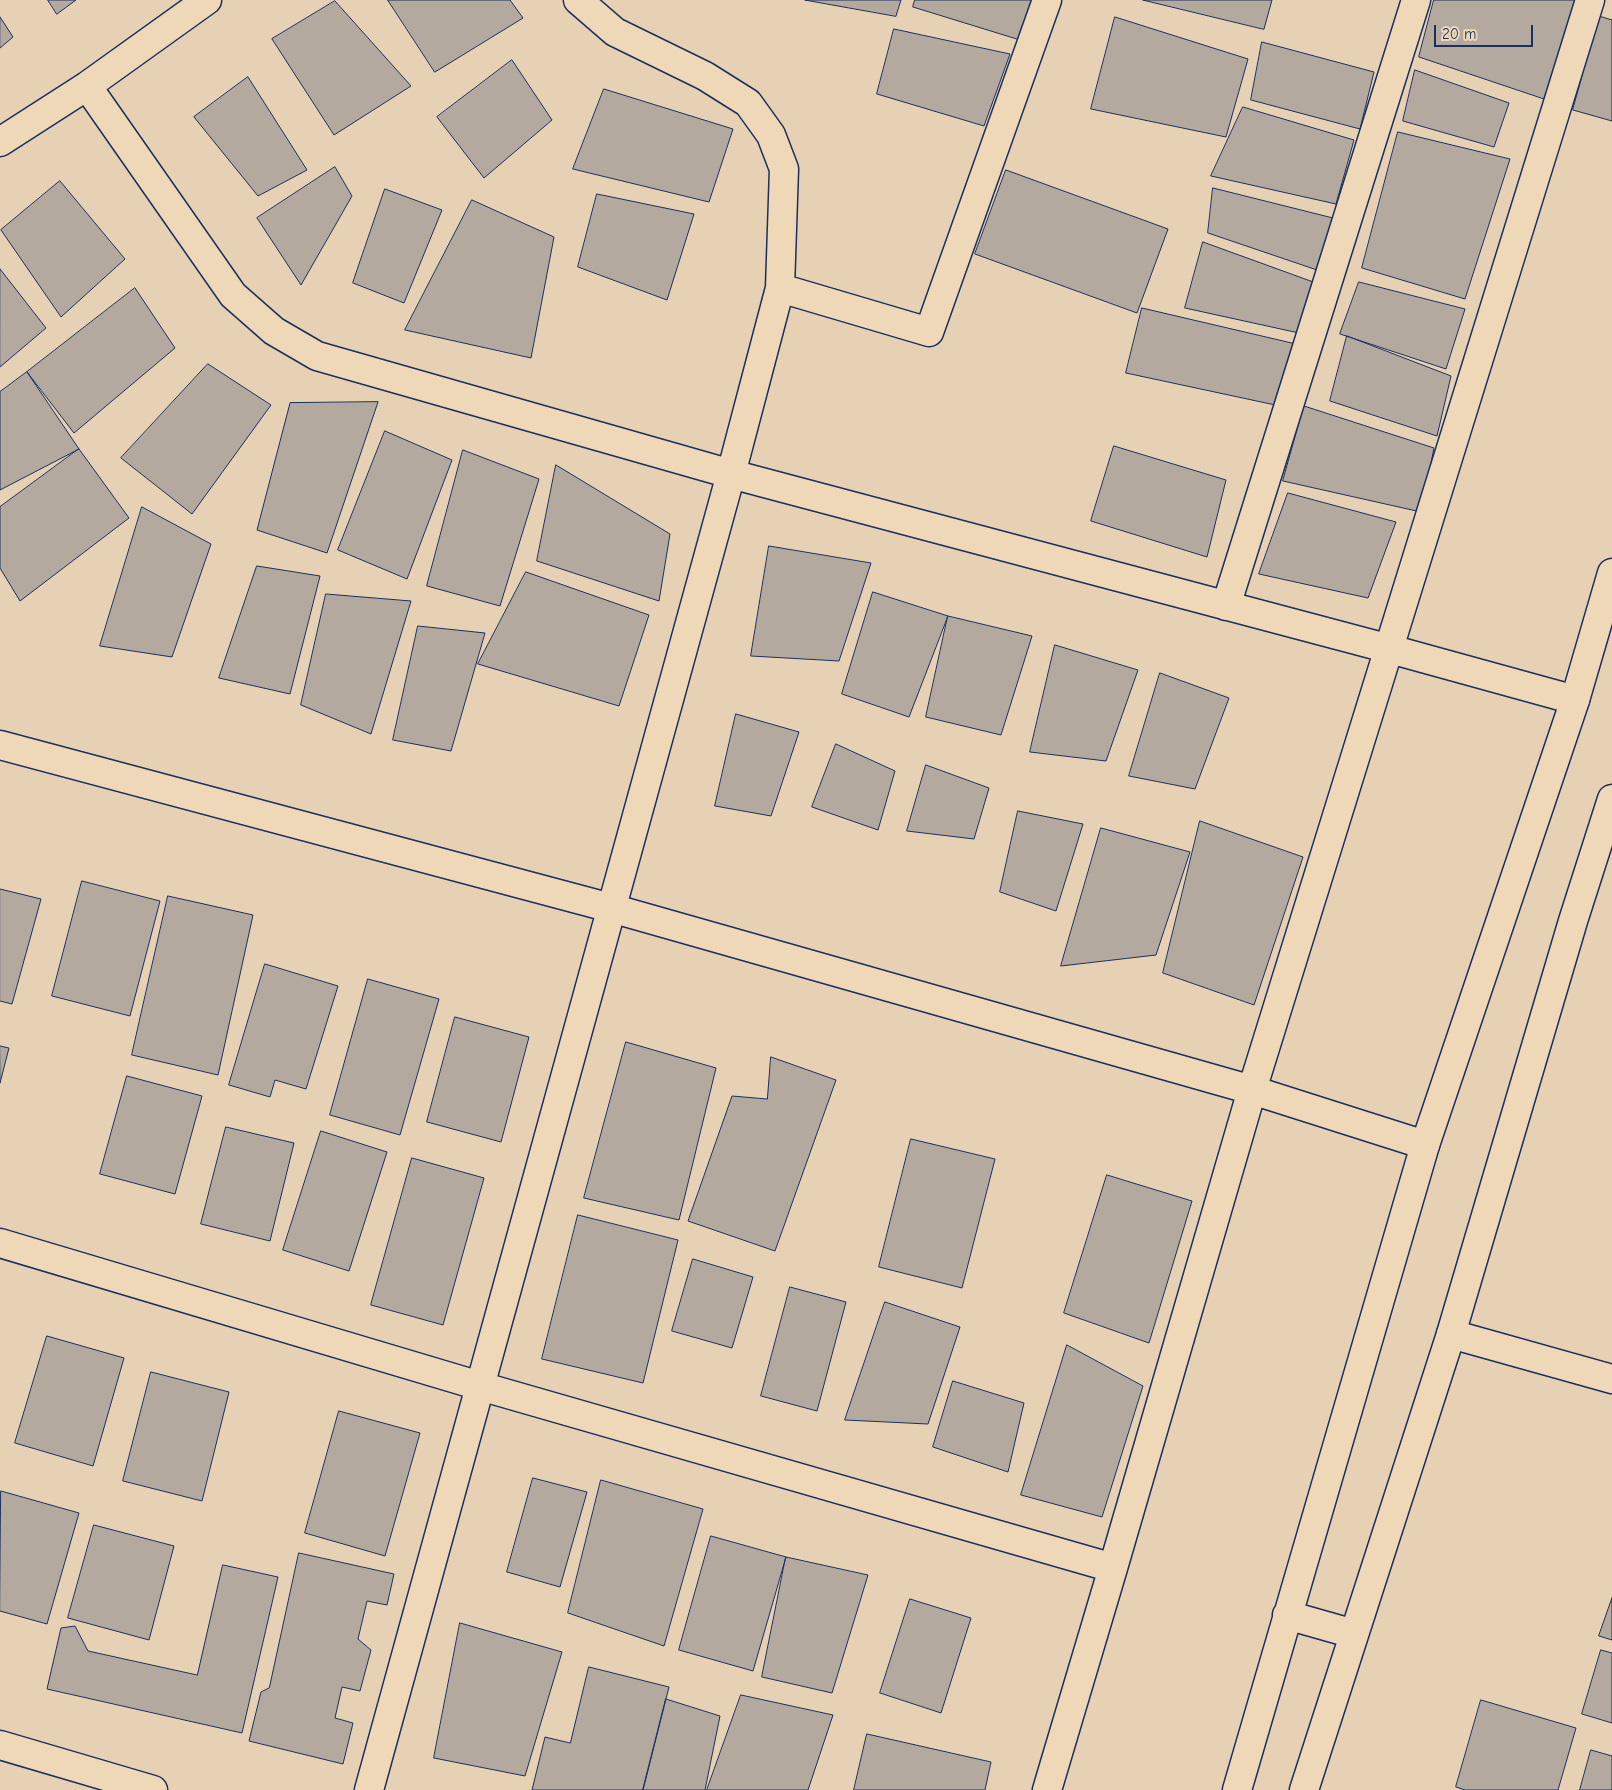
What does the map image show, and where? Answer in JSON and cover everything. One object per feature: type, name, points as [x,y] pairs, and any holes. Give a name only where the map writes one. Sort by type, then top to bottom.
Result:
[{"type":"street","points":[[0,142],[87,86],[207,0]]},
{"type":"street","points":[[369,1790],[610,908],[731,474],[780,288],[784,169],[771,135],[748,103],[705,76],[615,32],[578,0]]},
{"type":"street","points":[[780,288],[929,332],[1047,0]]},
{"type":"street","points":[[1226,606],[1416,0]]},
{"type":"street","points":[[1047,1790],[1252,1090],[1590,0]]},
{"type":"street","points":[[87,86],[233,295],[274,331],[317,356],[731,474],[1575,700]]},
{"type":"street","points":[[1237,1790],[1425,1145],[1575,700],[1612,573]]},
{"type":"street","points":[[0,745],[610,908],[1252,1090],[1425,1145]]},
{"type":"street","points":[[1304,1790],[1451,1334],[1573,921],[1612,799]]},
{"type":"street","points":[[0,1243],[480,1386],[1113,1568]]},
{"type":"street","points":[[1451,1334],[1612,1379]]},
{"type":"street","points":[[1287,1615],[1354,1634]]},
{"type":"street","points":[[0,1745],[154,1790]]},
{"type":"building","points":[[48,0],[76,0],[57,14]]},
{"type":"building","points":[[388,0],[510,0],[523,18],[435,72]]},
{"type":"building","points":[[805,0],[901,0],[896,16]]},
{"type":"building","points":[[915,0],[1032,0],[1020,40],[913,7]]},
{"type":"building","points":[[1143,0],[1272,0],[1264,29]]},
{"type":"building","points":[[1434,0],[1578,0],[1544,99],[1419,57]]},
{"type":"building","points":[[335,1],[411,86],[334,135],[272,39]]},
{"type":"building","points":[[1599,16],[1612,20],[1612,121],[1573,110]]},
{"type":"building","points":[[0,17],[13,37],[0,48]]},
{"type":"building","points":[[1115,17],[1248,59],[1226,137],[1091,109]]},
{"type":"building","points":[[894,29],[1010,54],[984,126],[877,94]]},
{"type":"building","points":[[1262,42],[1374,72],[1360,129],[1251,100]]},
{"type":"building","points":[[512,60],[552,120],[484,178],[437,117]]},
{"type":"building","points":[[1415,70],[1509,103],[1494,147],[1403,121]]},
{"type":"building","points":[[248,77],[307,170],[258,196],[194,117]]},
{"type":"building","points":[[604,89],[733,129],[709,202],[573,169]]},
{"type":"building","points":[[1243,107],[1354,140],[1336,204],[1211,176]]},
{"type":"building","points":[[1398,132],[1510,159],[1465,299],[1362,268]]},
{"type":"building","points":[[335,167],[352,196],[301,285],[257,218]]},
{"type":"building","points":[[1006,170],[1168,229],[1137,313],[975,254]]},
{"type":"building","points":[[60,181],[125,259],[61,317],[1,230]]},
{"type":"building","points":[[1213,188],[1333,218],[1317,270],[1208,233]]},
{"type":"building","points":[[385,189],[442,210],[404,303],[353,283]]},
{"type":"building","points":[[597,194],[694,214],[667,300],[578,267]]},
{"type":"building","points":[[472,200],[554,237],[531,358],[405,330]]},
{"type":"building","points":[[1203,242],[1316,283],[1299,333],[1185,308]]},
{"type":"building","points":[[0,269],[46,328],[0,367]]},
{"type":"building","points":[[1359,282],[1465,309],[1446,369],[1340,334]]},
{"type":"building","points":[[135,288],[175,348],[74,433],[27,372]]},
{"type":"building","points":[[1142,308],[1296,344],[1280,406],[1126,373]]},
{"type":"building","points":[[1347,336],[1451,376],[1437,436],[1330,401]]},
{"type":"building","points":[[208,364],[271,405],[192,514],[121,458]]},
{"type":"building","points":[[27,372],[79,449],[0,490],[0,392]]},
{"type":"building","points":[[378,402],[327,553],[257,530],[290,403]]},
{"type":"building","points":[[1304,406],[1434,448],[1421,512],[1283,481]]},
{"type":"building","points":[[385,431],[452,460],[407,579],[338,550]]},
{"type":"building","points":[[1114,446],[1226,480],[1207,557],[1091,521]]},
{"type":"building","points":[[79,449],[129,518],[20,601],[0,568],[0,507]]},
{"type":"building","points":[[463,450],[539,479],[500,606],[427,586]]},
{"type":"building","points":[[556,465],[670,534],[659,601],[537,561]]},
{"type":"building","points":[[1288,493],[1396,522],[1368,598],[1259,574]]},
{"type":"building","points":[[142,507],[211,544],[172,657],[100,646]]},
{"type":"building","points":[[769,546],[871,563],[839,661],[751,656]]},
{"type":"building","points":[[257,566],[320,576],[290,694],[219,678]]},
{"type":"building","points":[[526,572],[649,615],[619,706],[478,664]]},
{"type":"building","points":[[873,592],[948,616],[909,717],[842,694]]},
{"type":"building","points":[[326,594],[411,601],[371,734],[301,705]]},
{"type":"building","points":[[948,616],[1032,636],[1001,735],[926,717]]},
{"type":"building","points":[[418,626],[485,633],[451,751],[393,740]]},
{"type":"building","points":[[1055,645],[1138,670],[1106,761],[1030,752]]},
{"type":"building","points":[[1160,673],[1229,698],[1195,789],[1129,776]]},
{"type":"building","points":[[736,714],[799,732],[771,816],[715,806]]},
{"type":"building","points":[[836,744],[895,771],[878,830],[812,807]]},
{"type":"building","points":[[926,765],[989,788],[974,839],[907,831]]},
{"type":"building","points":[[1018,811],[1083,824],[1056,911],[1000,892]]},
{"type":"building","points":[[1200,821],[1303,857],[1254,1005],[1163,973]]},
{"type":"building","points":[[1101,828],[1190,852],[1156,955],[1061,966]]},
{"type":"building","points":[[82,881],[160,901],[130,1016],[52,996]]},
{"type":"building","points":[[0,889],[41,899],[12,1004],[0,1001]]},
{"type":"building","points":[[168,896],[253,915],[218,1075],[132,1055]]},
{"type":"building","points":[[265,964],[338,986],[306,1089],[275,1080],[270,1097],[229,1085]]},
{"type":"building","points":[[368,979],[439,999],[400,1135],[330,1115]]},
{"type":"building","points":[[455,1017],[529,1037],[501,1142],[427,1122]]},
{"type":"building","points":[[626,1042],[716,1068],[679,1220],[584,1198]]},
{"type":"building","points":[[0,1046],[9,1048],[0,1083]]},
{"type":"building","points":[[771,1057],[836,1080],[775,1251],[688,1221],[732,1096],[767,1099]]},
{"type":"building","points":[[127,1076],[202,1096],[175,1194],[100,1174]]},
{"type":"building","points":[[226,1127],[294,1143],[270,1241],[201,1224]]},
{"type":"building","points":[[321,1131],[387,1152],[349,1271],[283,1250]]},
{"type":"building","points":[[911,1139],[995,1159],[962,1288],[879,1267]]},
{"type":"building","points":[[412,1158],[484,1178],[443,1325],[371,1305]]},
{"type":"building","points":[[1107,1175],[1192,1201],[1149,1343],[1064,1313]]},
{"type":"building","points":[[578,1215],[678,1240],[643,1383],[542,1359]]},
{"type":"building","points":[[693,1259],[753,1277],[732,1348],[672,1331]]},
{"type":"building","points":[[790,1287],[846,1302],[817,1411],[761,1396]]},
{"type":"building","points":[[885,1302],[960,1327],[928,1424],[845,1420]]},
{"type":"building","points":[[47,1336],[124,1358],[93,1466],[15,1443]]},
{"type":"building","points":[[1067,1345],[1143,1386],[1102,1517],[1021,1495]]},
{"type":"building","points":[[151,1372],[229,1392],[202,1501],[123,1481]]},
{"type":"building","points":[[953,1381],[1024,1403],[1008,1472],[933,1447]]},
{"type":"building","points":[[339,1411],[420,1433],[385,1556],[305,1533]]},
{"type":"building","points":[[533,1478],[587,1492],[560,1587],[507,1572]]},
{"type":"building","points":[[601,1480],[703,1509],[664,1646],[568,1613]]},
{"type":"building","points":[[1,1491],[79,1513],[47,1624],[0,1611]]},
{"type":"building","points":[[94,1525],[174,1546],[149,1640],[68,1618]]},
{"type":"building","points":[[711,1536],[786,1557],[753,1671],[679,1650]]},
{"type":"building","points":[[299,1553],[394,1574],[387,1605],[367,1601],[358,1639],[371,1650],[360,1691],[342,1687],[335,1718],[353,1723],[343,1764],[249,1741],[261,1692],[269,1688]]},
{"type":"building","points":[[786,1557],[868,1575],[832,1693],[762,1677]]},
{"type":"building","points":[[223,1565],[278,1577],[242,1733],[47,1689],[61,1628],[75,1626],[88,1651],[197,1675]]},
{"type":"building","points":[[1612,1598],[1612,1640],[1599,1636]]},
{"type":"building","points":[[910,1599],[971,1618],[941,1713],[880,1693]]},
{"type":"building","points":[[460,1623],[562,1652],[525,1776],[434,1758]]},
{"type":"building","points":[[1601,1650],[1612,1653],[1612,1723],[1582,1714]]},
{"type":"building","points":[[589,1667],[669,1687],[643,1790],[532,1790],[545,1737],[570,1743]]},
{"type":"building","points":[[741,1695],[833,1715],[808,1790],[707,1790]]},
{"type":"building","points":[[666,1699],[720,1716],[705,1790],[643,1790]]},
{"type":"building","points":[[1481,1700],[1576,1728],[1558,1790],[1465,1790],[1456,1787]]},
{"type":"building","points":[[867,1734],[991,1762],[985,1790],[854,1790]]},
{"type":"building","points":[[1591,1750],[1612,1756],[1612,1790],[1580,1790]]}]
